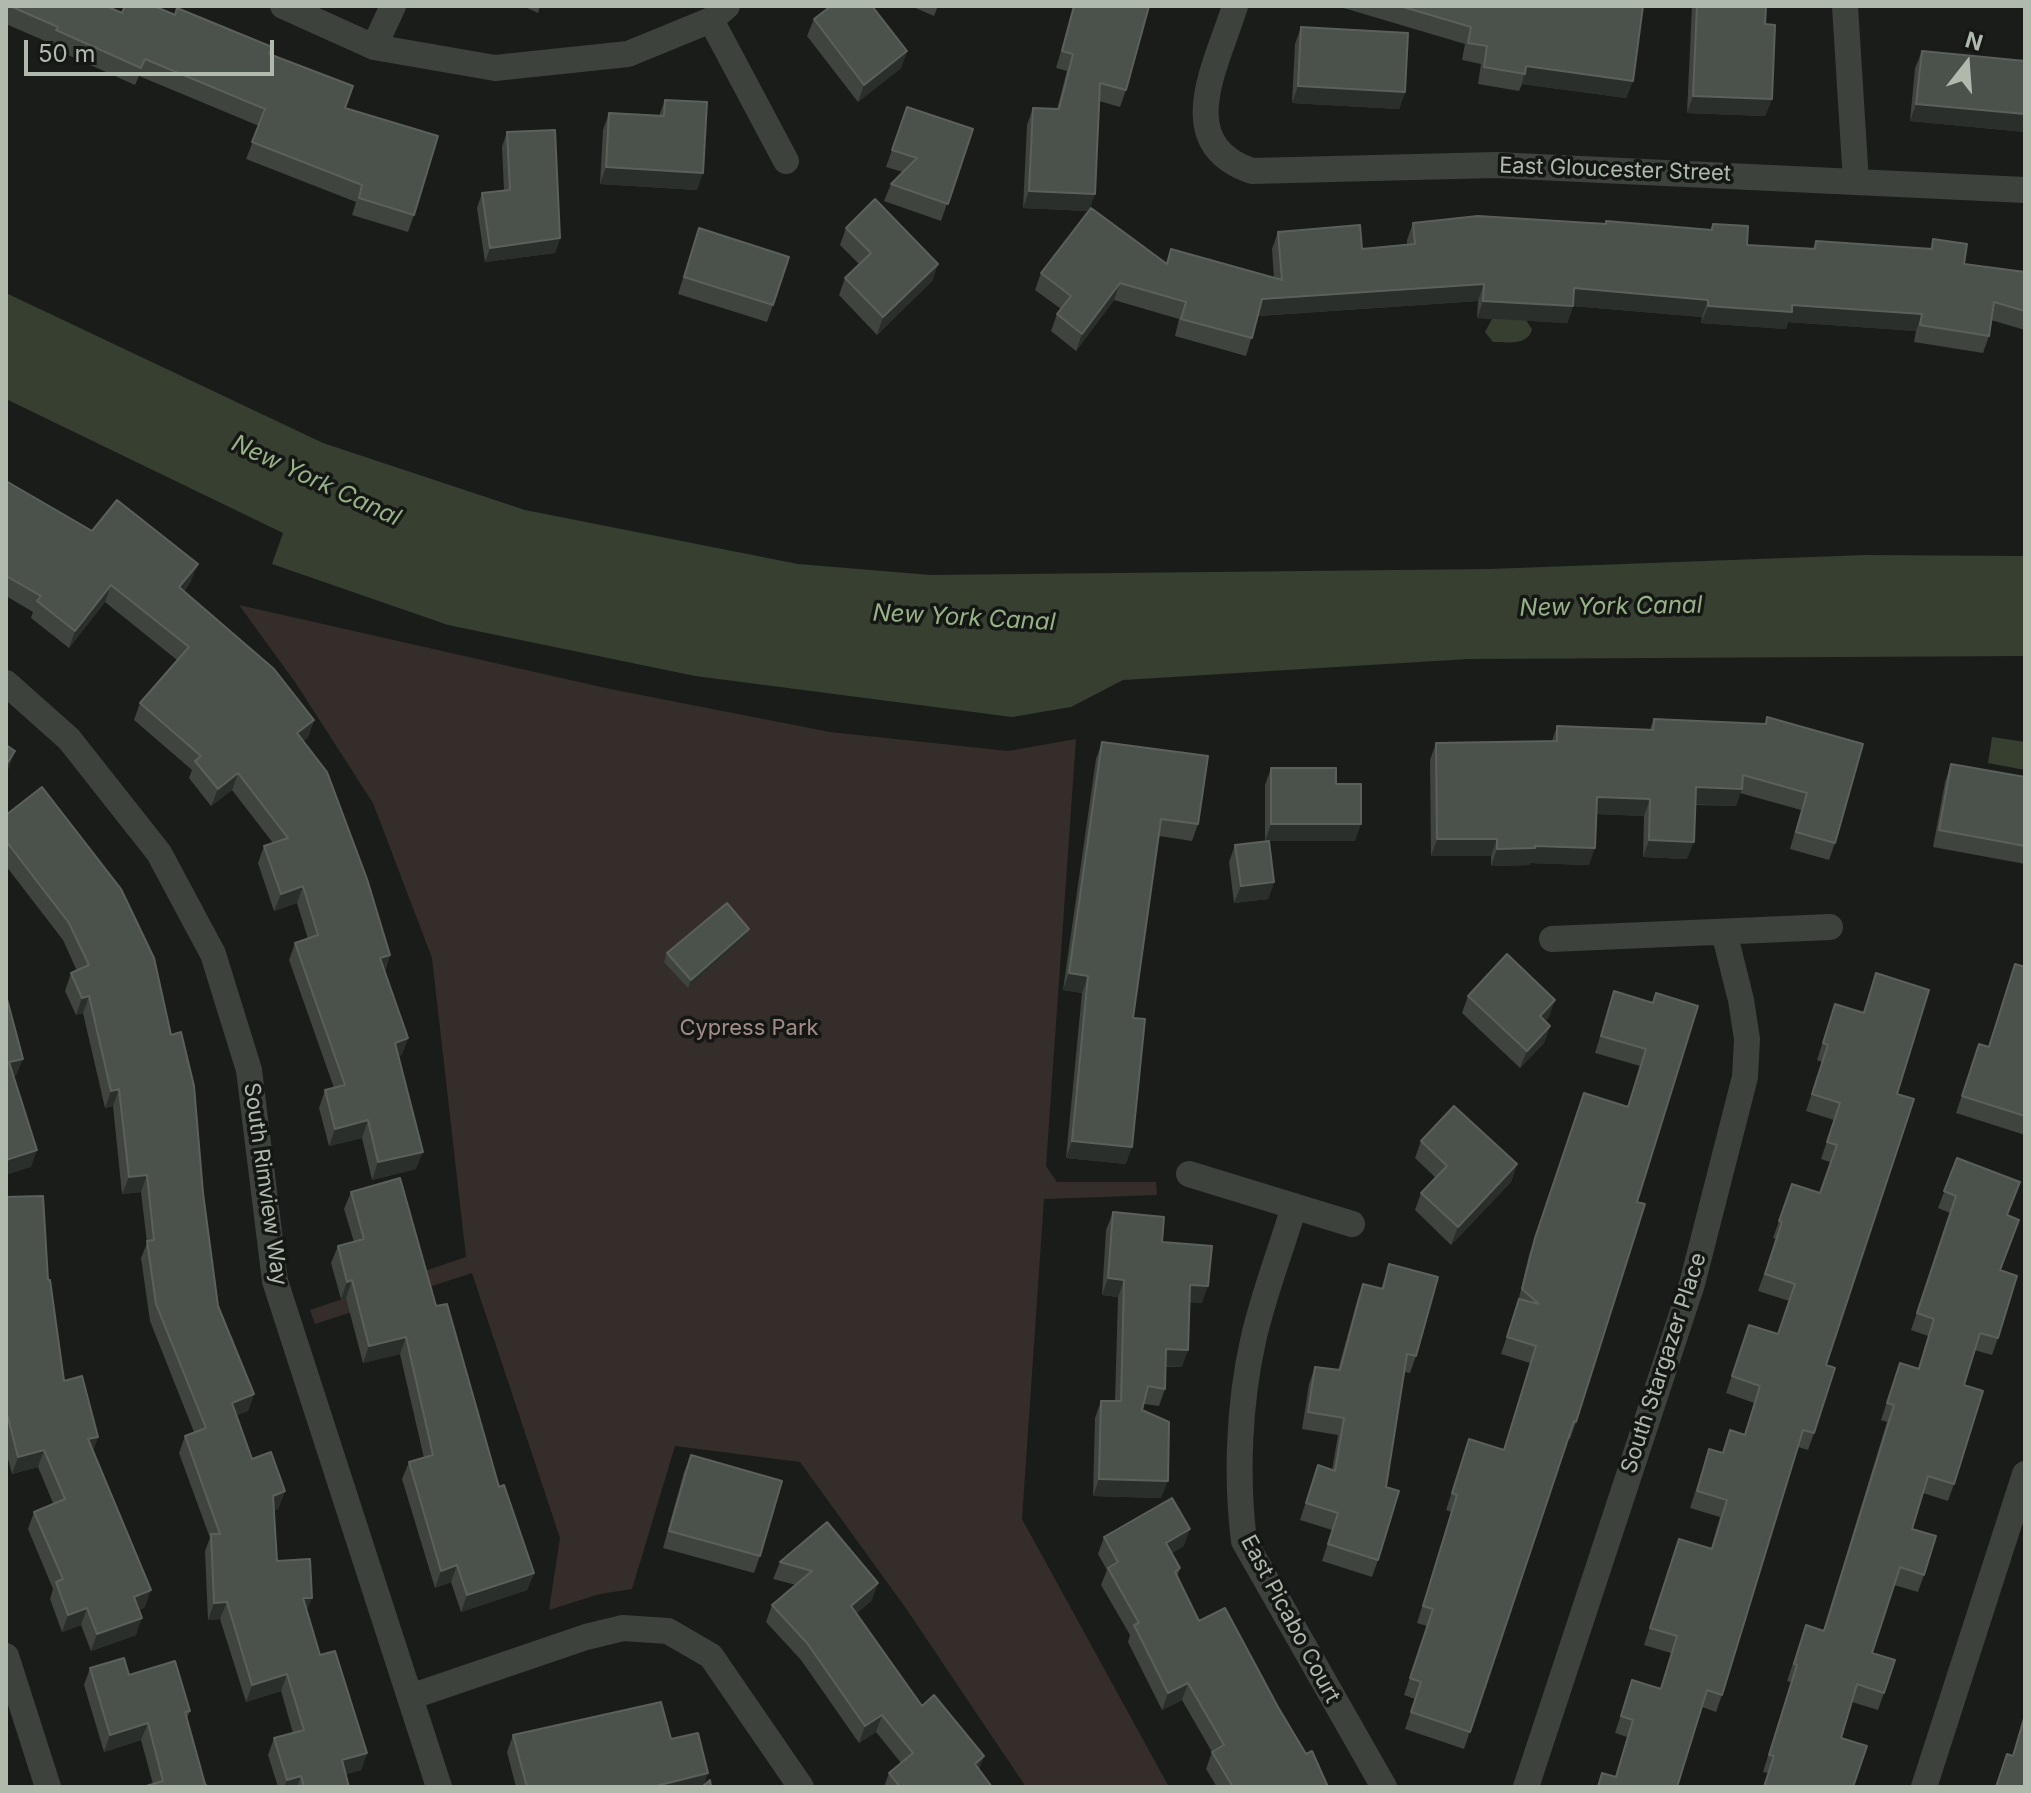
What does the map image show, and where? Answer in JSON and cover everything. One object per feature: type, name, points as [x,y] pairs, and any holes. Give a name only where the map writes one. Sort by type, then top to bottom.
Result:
[{"type":"street","points":[[283,6],[374,47],[495,68],[628,54],[719,13],[786,161]]},
{"type":"street","points":[[374,47],[393,6]]},
{"type":"street","name":"East Gloucester Street","points":[[1235,6],[1205,102],[1205,126],[1213,148],[1229,163],[1252,171],[1496,165],[2025,190]]},
{"type":"street","points":[[1845,6],[1856,182]]},
{"type":"street","name":"South Rimview Way","points":[[6,683],[69,739],[159,853],[213,954],[249,1070],[275,1281],[439,1787]]},
{"type":"street","points":[[1552,939],[1830,927]]},
{"type":"street","name":"South Stargazer Place","points":[[1526,1787],[1692,1284],[1745,1077],[1747,1039],[1724,932]]},
{"type":"street","points":[[1189,1174],[1352,1224]]},
{"type":"street","name":"East Picabo Court","points":[[1294,1206],[1254,1338],[1246,1376],[1239,1501],[1244,1541],[1384,1787]]},
{"type":"street","points":[[1924,1787],[2025,1474]]},
{"type":"street","points":[[410,1697],[586,1637],[623,1628],[668,1631],[711,1656],[801,1787]]},
{"type":"street","points":[[6,1656],[48,1787]]},
{"type":"green space","name":"Cypress Park","points":[[239,605],[610,689],[830,732],[1008,751],[1076,739],[1046,1166],[1057,1182],[1156,1182],[1157,1195],[1044,1199],[1022,1519],[1169,1787],[1026,1787],[905,1607],[800,1462],[675,1446],[632,1589],[600,1594],[549,1610],[560,1538],[472,1273],[315,1324],[310,1310],[466,1257],[432,958],[373,803],[295,682]]},
{"type":"water","name":"New York Canal","points":[[6,293],[323,443],[525,510],[798,564],[931,575],[1490,569],[1865,555],[2025,556],[2025,656],[1468,659],[1123,680],[1071,707],[1012,717],[695,676],[448,625],[272,564],[283,533],[6,399]]},
{"type":"water","points":[[1492,319],[1525,319],[1532,329],[1522,341],[1493,342],[1485,332]]},
{"type":"water","points":[[1992,737],[2025,742],[2025,770],[1988,763]]},
{"type":"building","points":[[10,6],[106,6],[122,13],[125,6],[154,6],[175,15],[177,8],[272,47],[269,54],[353,86],[345,108],[438,136],[414,215],[359,198],[362,185],[252,142],[265,109],[145,59],[141,68]]},
{"type":"building","points":[[831,6],[872,6],[907,51],[864,85],[814,19]]},
{"type":"building","points":[[1074,6],[1149,6],[1126,90],[1100,83],[1095,194],[1029,191],[1033,108],[1059,109],[1073,54],[1062,51]]},
{"type":"building","points":[[1400,6],[1643,6],[1633,81],[1526,66],[1525,74],[1484,67],[1487,46],[1468,43],[1471,27]]},
{"type":"building","points":[[1697,6],[1766,6],[1765,24],[1775,25],[1772,99],[1693,96]]},
{"type":"building","points":[[1301,27],[1408,33],[1405,92],[1298,86]]},
{"type":"building","points":[[1922,51],[2025,61],[2025,114],[1916,104]]},
{"type":"building","points":[[665,100],[707,102],[703,173],[606,167],[609,113],[664,116]]},
{"type":"building","points":[[907,107],[973,129],[948,204],[891,184],[917,158],[892,150]]},
{"type":"building","points":[[555,130],[560,238],[490,248],[482,193],[510,190],[507,132]]},
{"type":"building","points":[[875,199],[938,264],[883,317],[845,278],[871,253],[846,228]]},
{"type":"building","points":[[1091,208],[1167,264],[1171,249],[1282,280],[1278,232],[1360,225],[1362,249],[1415,244],[1413,223],[1478,216],[1606,224],[1606,221],[1712,230],[1713,224],[1748,226],[1747,245],[1815,249],[1816,241],[1932,249],[1933,239],[1967,244],[1964,264],[2025,272],[2025,311],[1994,302],[1989,336],[1920,325],[1922,314],[1792,305],[1792,312],[1708,306],[1708,300],[1574,288],[1573,306],[1483,301],[1484,284],[1262,299],[1252,338],[1181,319],[1186,302],[1120,283],[1082,334],[1057,314],[1071,296],[1041,273]]},
{"type":"building","points":[[699,228],[789,257],[773,305],[684,277]]},
{"type":"building","points":[[6,481],[92,531],[117,500],[198,564],[179,587],[274,669],[314,720],[297,733],[327,772],[367,879],[390,955],[380,958],[408,1038],[395,1043],[423,1152],[378,1162],[368,1120],[335,1129],[325,1090],[345,1085],[295,943],[318,935],[303,886],[281,894],[264,846],[288,838],[238,773],[218,789],[195,761],[201,756],[140,703],[189,647],[111,585],[75,631],[37,601],[41,596],[6,576]]},
{"type":"building","points":[[1767,717],[1863,744],[1835,843],[1796,832],[1807,793],[1743,775],[1742,789],[1696,787],[1694,842],[1649,840],[1650,799],[1597,797],[1595,848],[1535,846],[1497,849],[1497,839],[1437,839],[1436,743],[1557,741],[1557,726],[1653,730],[1654,719],[1766,724]]},
{"type":"building","points":[[1102,742],[1208,756],[1198,824],[1161,819],[1133,1018],[1145,1019],[1132,1147],[1072,1141],[1088,976],[1069,973]]},
{"type":"building","points":[[6,745],[15,751],[6,765]]},
{"type":"building","points":[[1951,764],[2025,777],[2025,846],[1939,830]]},
{"type":"building","points":[[1271,768],[1336,768],[1336,784],[1361,784],[1361,824],[1271,824]]},
{"type":"building","points":[[42,787],[121,889],[154,958],[171,1035],[181,1032],[194,1086],[203,1193],[218,1306],[254,1394],[232,1403],[252,1459],[271,1452],[285,1491],[273,1496],[277,1561],[310,1559],[312,1598],[303,1598],[320,1655],[335,1651],[367,1753],[342,1760],[349,1787],[304,1787],[301,1776],[287,1780],[274,1738],[304,1730],[287,1674],[252,1685],[227,1602],[214,1603],[211,1534],[220,1534],[185,1436],[206,1428],[156,1304],[147,1241],[154,1240],[147,1175],[129,1177],[119,1089],[111,1091],[89,996],[82,998],[71,973],[89,965],[69,923],[6,841],[6,815]]},
{"type":"building","points":[[1269,841],[1274,882],[1241,886],[1235,845]]},
{"type":"building","points":[[727,903],[749,929],[691,980],[667,953]]},
{"type":"building","points":[[1507,954],[1555,1000],[1540,1016],[1550,1026],[1527,1051],[1468,996]]},
{"type":"building","points":[[2015,964],[2025,967],[2025,1116],[1962,1096],[1979,1044],[1989,1047]]},
{"type":"building","points":[[1876,973],[1929,990],[1897,1094],[1914,1099],[1826,1365],[1835,1368],[1814,1433],[1803,1430],[1722,1695],[1707,1690],[1677,1787],[1598,1787],[1602,1773],[1616,1777],[1633,1720],[1621,1716],[1632,1680],[1661,1689],[1677,1636],[1650,1628],[1679,1539],[1712,1549],[1727,1500],[1697,1491],[1709,1449],[1723,1453],[1730,1430],[1745,1435],[1760,1386],[1732,1376],[1749,1325],[1778,1334],[1795,1284],[1765,1274],[1782,1222],[1779,1221],[1792,1184],[1820,1193],[1837,1145],[1827,1142],[1840,1103],[1812,1094],[1828,1045],[1823,1043],[1835,1004],[1864,1013]]},
{"type":"building","points":[[1614,991],[1653,1003],[1656,993],[1698,1006],[1637,1202],[1645,1204],[1576,1422],[1470,1732],[1411,1712],[1421,1682],[1410,1678],[1433,1609],[1423,1606],[1457,1495],[1452,1493],[1469,1439],[1504,1450],[1536,1346],[1507,1337],[1519,1299],[1539,1304],[1522,1289],[1535,1238],[1584,1093],[1628,1107],[1646,1049],[1601,1036]]},
{"type":"building","points":[[6,999],[23,1059],[9,1062],[37,1150],[6,1160]]},
{"type":"building","points":[[1454,1106],[1517,1164],[1458,1227],[1421,1193],[1447,1166],[1421,1141]]},
{"type":"building","points":[[1957,1158],[2020,1182],[2007,1215],[2019,1220],[2000,1270],[2017,1276],[1998,1338],[1980,1333],[1964,1385],[1983,1391],[1954,1484],[1928,1476],[1912,1529],[1936,1536],[1924,1575],[1900,1567],[1872,1653],[1895,1660],[1884,1693],[1857,1684],[1841,1738],[1867,1746],[1853,1787],[1764,1787],[1774,1756],[1769,1755],[1806,1625],[1824,1631],[1894,1405],[1887,1403],[1900,1363],[1919,1369],[1934,1319],[1917,1313],[1956,1196],[1944,1191]]},
{"type":"building","points":[[400,1178],[436,1306],[447,1304],[499,1487],[504,1485],[534,1573],[467,1595],[457,1565],[441,1571],[409,1462],[433,1455],[406,1337],[369,1346],[352,1280],[347,1282],[338,1246],[364,1239],[351,1192]]},
{"type":"building","points":[[43,1196],[48,1280],[64,1381],[82,1376],[98,1437],[88,1439],[151,1590],[134,1597],[142,1618],[97,1634],[87,1608],[68,1615],[56,1582],[63,1579],[34,1512],[65,1499],[44,1450],[18,1457],[6,1410],[6,1197]]},
{"type":"building","points":[[1113,1212],[1164,1217],[1162,1242],[1212,1246],[1208,1286],[1190,1285],[1188,1350],[1166,1349],[1165,1389],[1148,1386],[1142,1410],[1169,1422],[1168,1481],[1099,1479],[1101,1401],[1121,1401],[1124,1280],[1108,1278]]},
{"type":"building","points":[[1389,1264],[1438,1277],[1416,1356],[1407,1354],[1386,1487],[1399,1491],[1378,1560],[1328,1544],[1338,1513],[1306,1503],[1318,1465],[1335,1471],[1344,1418],[1308,1412],[1315,1367],[1340,1370],[1363,1284],[1383,1289]]},
{"type":"building","points":[[691,1455],[782,1481],[760,1556],[669,1531]]},
{"type":"building","points":[[1172,1498],[1190,1529],[1166,1543],[1180,1568],[1175,1572],[1199,1621],[1225,1608],[1306,1754],[1312,1751],[1328,1787],[1233,1787],[1212,1752],[1224,1745],[1188,1683],[1168,1693],[1134,1625],[1139,1623],[1108,1568],[1118,1562],[1104,1537]]},
{"type":"building","points":[[827,1522],[878,1583],[851,1606],[922,1706],[934,1695],[984,1756],[975,1764],[992,1787],[900,1787],[889,1773],[913,1753],[882,1715],[865,1726],[807,1643],[772,1605],[812,1571],[780,1562]]},
{"type":"building","points":[[124,1658],[129,1675],[175,1661],[190,1711],[185,1712],[208,1787],[143,1787],[163,1781],[148,1723],[110,1735],[90,1668]]},
{"type":"building","points":[[661,1702],[671,1739],[698,1733],[708,1773],[652,1787],[527,1787],[513,1735]]},
{"type":"building","points":[[2025,1715],[2025,1787],[1996,1787],[2007,1754],[2013,1756]]}]
